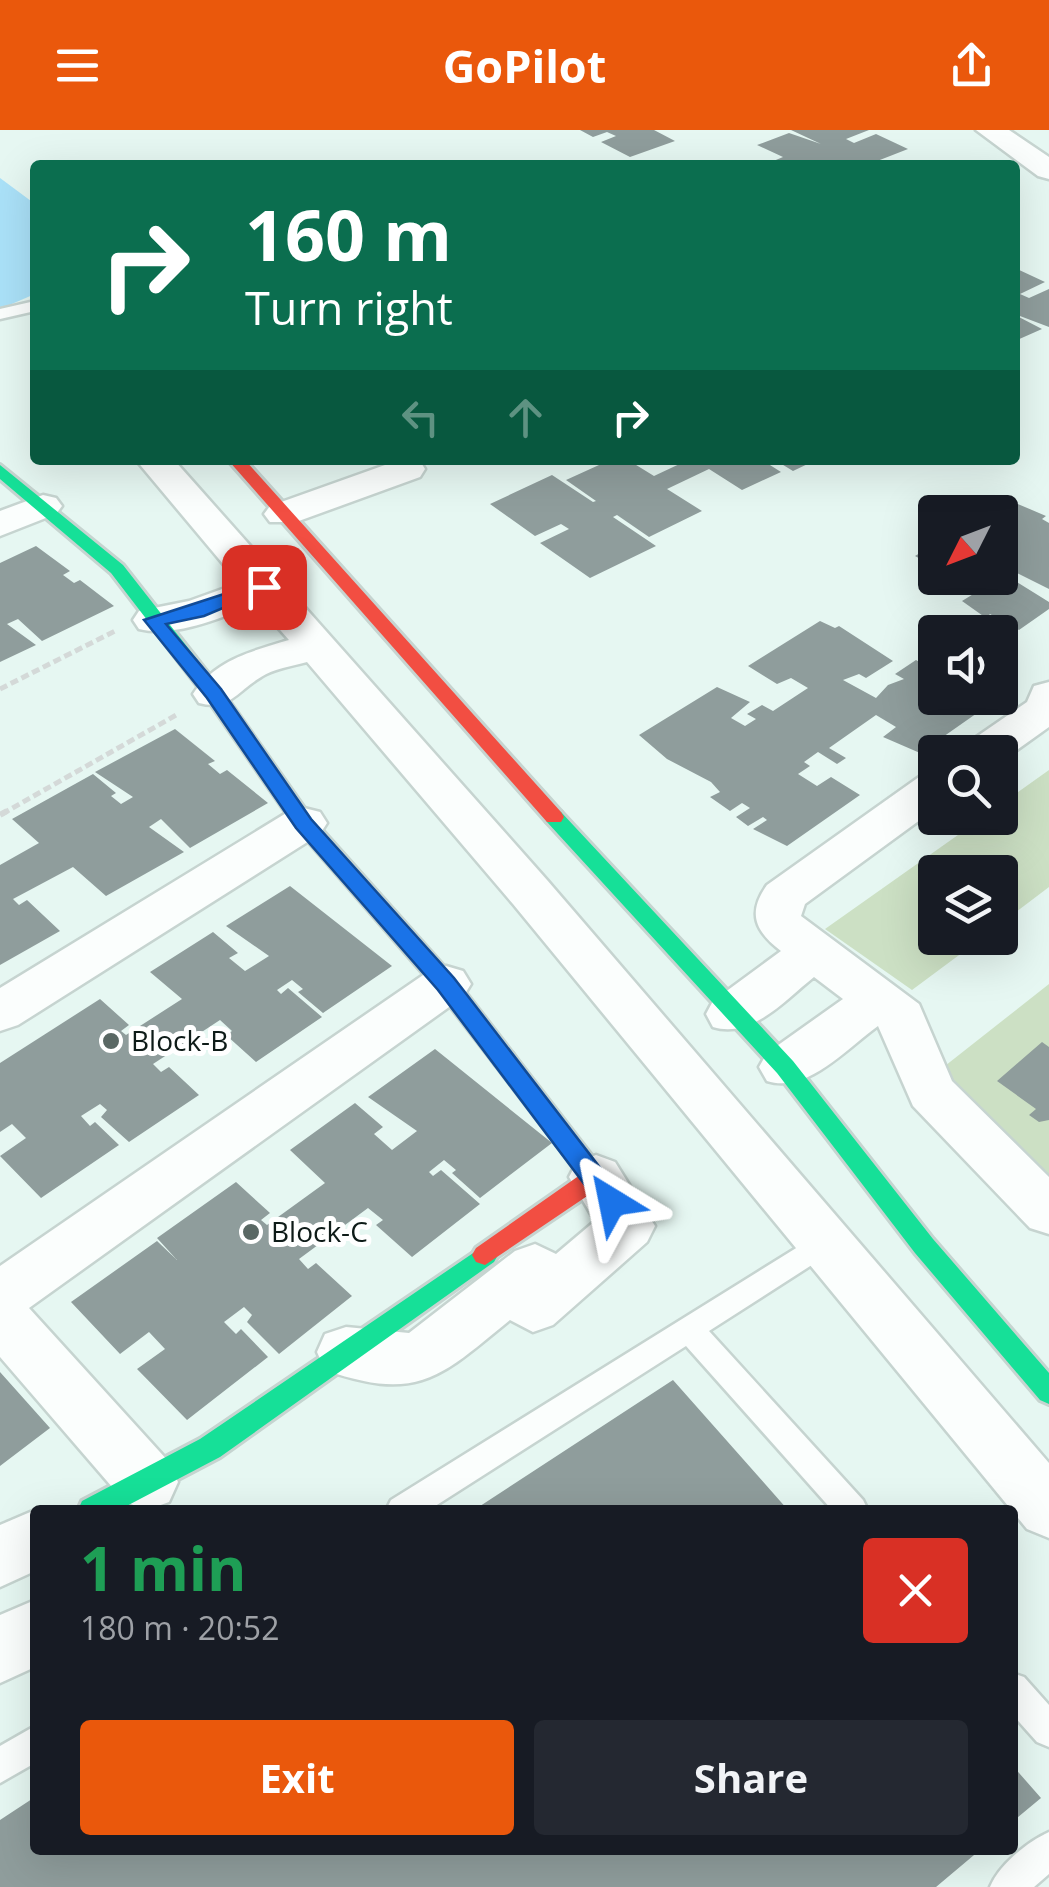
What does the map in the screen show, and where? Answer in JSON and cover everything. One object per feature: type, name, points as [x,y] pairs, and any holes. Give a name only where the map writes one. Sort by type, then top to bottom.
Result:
[{"type":"street","points":[[990,130],[1043,158]]},
{"type":"street","points":[[158,465],[530,892],[822,1244],[1049,1509]]},
{"type":"street","points":[[240,465],[597,866],[785,1068],[924,1246],[1049,1392]]},
{"type":"street","points":[[284,514],[407,469]]},
{"type":"street","points":[[0,470],[118,569],[137,624],[214,694],[304,824],[446,984],[596,1177],[628,1226],[418,1359],[346,1352]]},
{"type":"street","points":[[0,526],[43,506]]},
{"type":"street","points":[[137,624],[198,612],[264,587]]},
{"type":"street","points":[[214,694],[248,666],[318,646]]},
{"type":"street","points":[[1005,735],[1048,700],[1049,655]]},
{"type":"street","points":[[918,799],[777,903],[781,926],[881,998],[909,1029],[931,1092],[1049,1212]]},
{"type":"street","points":[[0,1012],[304,824]]},
{"type":"street","points":[[530,892],[597,866]]},
{"type":"street","points":[[732,1014],[815,952]]},
{"type":"street","points":[[0,1297],[446,984]]},
{"type":"street","points":[[785,1068],[881,998]]},
{"type":"street","points":[[102,1505],[210,1448],[596,1177]]},
{"type":"street","points":[[0,1316],[147,1482]]},
{"type":"street","points":[[0,1557],[30,1542]]},
{"type":"street","points":[[0,1651],[30,1633]]},
{"type":"lane","points":[[0,314],[30,307]]},
{"type":"lane","points":[[410,1505],[822,1244]]},
{"type":"lane","points":[[688,1328],[847,1505]]},
{"type":"lane","points":[[1018,1696],[1049,1730]]},
{"type":"lane","points":[[0,1766],[30,1747]]},
{"type":"lane","points":[[1008,1887],[1049,1850]]},
{"type":"path","points":[[0,689],[137,624]]},
{"type":"path","points":[[0,816],[214,694]]},
{"type":"green space","points":[[1049,770],[1049,887],[1018,910],[1018,855],[930,855],[958,835],[1018,835],[1018,792]]},
{"type":"green space","points":[[918,863],[918,955],[959,955],[912,990],[825,929]]},
{"type":"green space","points":[[1049,984],[1049,1188],[936,1073]]},
{"type":"water","points":[[0,178],[30,200],[30,296],[0,309]]},
{"type":"building","points":[[580,130],[654,130],[675,141],[630,157],[601,142],[616,136],[607,132],[593,137]]},
{"type":"building","points":[[791,130],[869,130],[846,139],[854,143],[876,134],[908,149],[880,160],[776,160],[783,157],[757,145],[789,133],[821,144]]},
{"type":"building","points":[[1020,270],[1045,282],[1020,294]]},
{"type":"building","points":[[1049,289],[1049,327],[1020,316],[1020,294],[1029,298]]},
{"type":"building","points":[[1020,318],[1042,329],[1020,339]]},
{"type":"building","points":[[599,465],[636,465],[654,476],[677,465],[770,465],[781,472],[742,490],[709,469],[667,489],[702,511],[649,537],[617,515],[613,517],[656,546],[590,578],[540,543],[569,529],[561,524],[535,536],[490,504],[552,475],[596,501],[566,480]]},
{"type":"building","points":[[783,465],[806,465],[793,471]]},
{"type":"building","points":[[1018,504],[1046,516],[1042,519],[1049,523],[1049,589],[1018,574]]},
{"type":"building","points":[[36,546],[70,571],[63,575],[74,583],[80,580],[114,606],[42,641],[18,619],[7,624],[36,645],[0,662],[0,563]]},
{"type":"building","points":[[1018,583],[1049,602],[1049,609],[1019,630],[1018,615],[982,615],[962,601],[972,595],[1018,595]]},
{"type":"building","points":[[820,621],[839,626],[893,661],[866,678],[859,674],[843,680],[876,698],[888,685],[904,679],[895,674],[916,660],[918,715],[974,715],[946,735],[918,735],[918,752],[883,737],[896,727],[876,715],[829,748],[846,758],[837,764],[818,752],[804,762],[810,766],[798,774],[817,786],[831,777],[860,795],[787,846],[753,829],[767,820],[763,817],[748,826],[736,817],[750,808],[742,803],[730,811],[710,797],[720,792],[711,782],[667,759],[639,735],[717,687],[750,702],[731,718],[745,726],[756,719],[747,714],[762,705],[773,711],[808,688],[791,678],[777,684],[748,666]]},
{"type":"building","points":[[175,729],[215,761],[208,764],[220,774],[227,770],[268,803],[190,848],[161,819],[149,827],[184,852],[106,896],[73,867],[13,899],[19,905],[27,900],[60,931],[0,965],[0,865],[39,843],[12,819],[93,774],[116,793],[111,796],[121,804],[133,797],[95,772]]},
{"type":"building","name":"Block-B","points":[[290,886],[392,966],[323,1013],[298,992],[303,989],[292,980],[277,990],[281,994],[288,988],[322,1017],[256,1062],[226,1035],[232,1031],[220,1020],[153,1064],[161,1072],[169,1067],[199,1095],[129,1142],[101,1117],[107,1110],[100,1104],[81,1116],[90,1126],[95,1122],[119,1145],[41,1198],[0,1156],[26,1138],[12,1124],[0,1132],[0,1063],[100,999],[129,1025],[121,1031],[126,1035],[182,999],[150,972],[213,932],[238,953],[229,958],[245,971],[269,956],[226,926]]},
{"type":"building","points":[[1042,1042],[1049,1047],[1049,1120],[1039,1122],[1029,1115],[1036,1109],[997,1081]]},
{"type":"building","name":"Block-C","points":[[435,1049],[552,1143],[480,1198],[452,1173],[456,1170],[444,1160],[429,1172],[433,1176],[441,1170],[480,1204],[412,1257],[376,1225],[383,1220],[368,1208],[299,1259],[308,1269],[316,1263],[352,1296],[279,1354],[247,1322],[252,1315],[244,1307],[224,1322],[236,1334],[241,1329],[268,1357],[187,1420],[137,1369],[165,1349],[149,1332],[120,1354],[71,1302],[157,1241],[177,1260],[157,1238],[236,1182],[270,1213],[261,1220],[267,1225],[325,1183],[290,1150],[355,1103],[383,1127],[374,1134],[392,1150],[417,1131],[368,1097]]},
{"type":"building","points":[[0,1372],[50,1428],[0,1466]]},
{"type":"building","points":[[673,1380],[784,1505],[482,1505]]},
{"type":"building","points":[[1018,1772],[1041,1798],[1018,1817]]},
{"type":"building","points":[[30,1800],[30,1855],[974,1855],[936,1887],[0,1887],[0,1820]]},
{"type":"traffic: fast","points":[[0,470],[117,569],[214,694],[304,823],[446,984],[504,1059]]},
{"type":"traffic: fast","points":[[554,817],[785,1067],[924,1246],[1049,1392]]},
{"type":"traffic: fast","points":[[102,1505],[210,1448],[485,1255]]},
{"type":"traffic: jam","points":[[240,465],[554,817]]},
{"type":"traffic: jam","points":[[485,1255],[596,1177],[504,1059]]},
{"type":"place","name":"Block-B","points":[[111,1041]]},
{"type":"place","name":"Block-C","points":[[251,1232]]},
{"type":"route","points":[[264,587],[198,612],[153,620],[214,694],[304,824],[446,984],[612,1202]]}]
